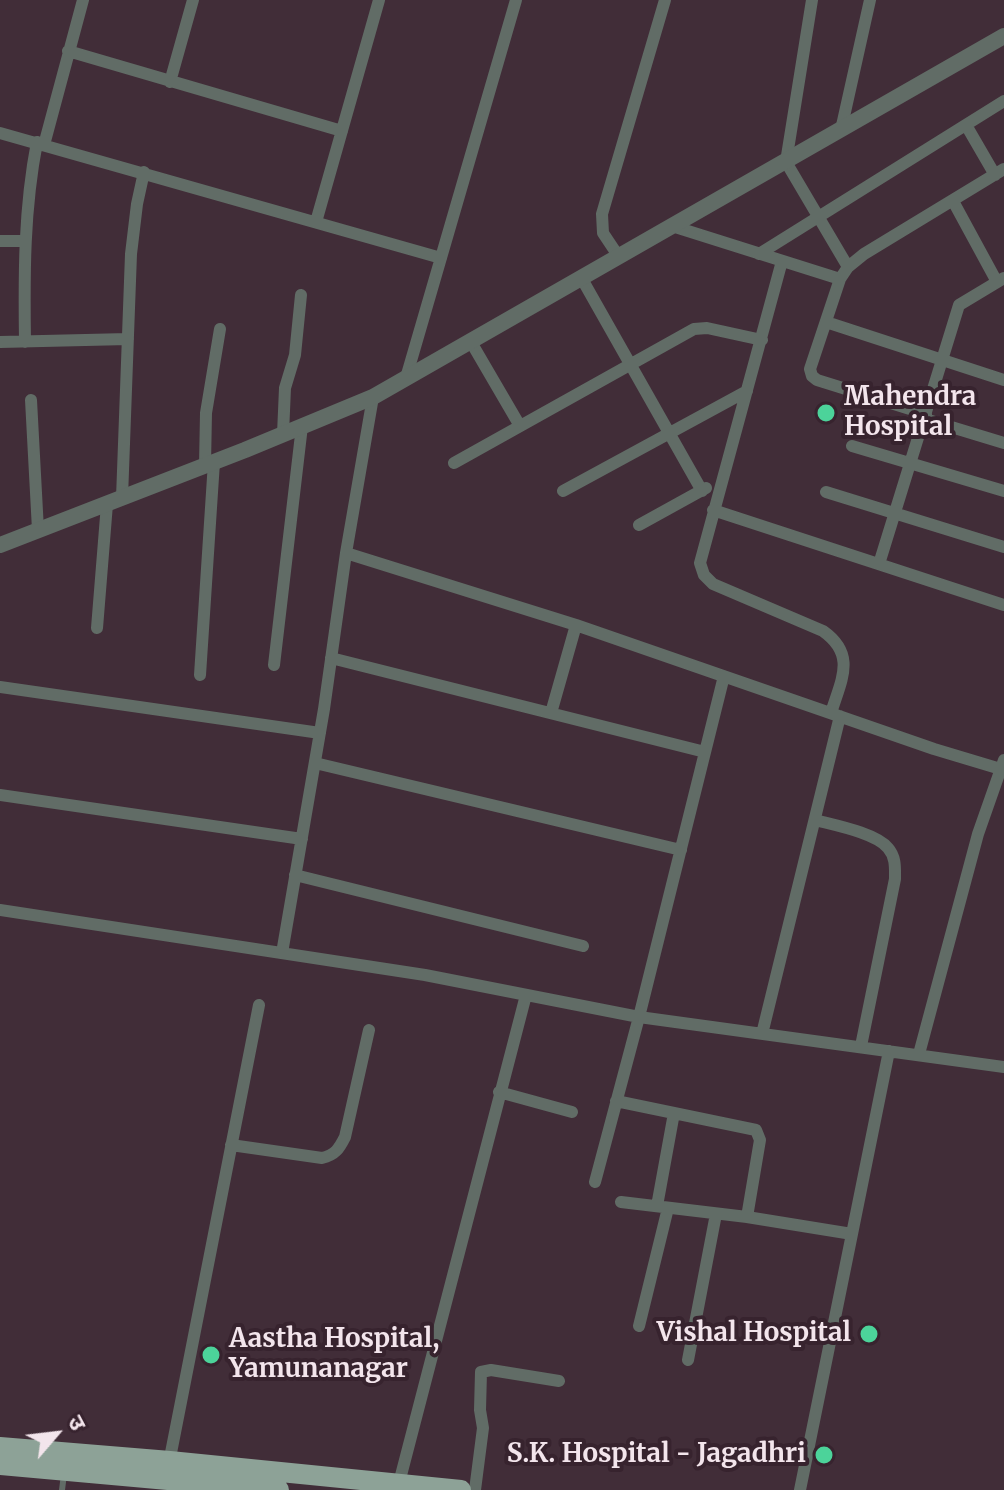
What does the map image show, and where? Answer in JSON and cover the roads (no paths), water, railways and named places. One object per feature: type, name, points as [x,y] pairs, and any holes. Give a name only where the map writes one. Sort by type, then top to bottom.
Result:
[{"type":"main road","points":[[0,1447],[168,1470],[279,1490]]},
{"type":"main road","points":[[0,1465],[63,1480],[139,1483],[168,1470],[399,1483],[461,1490]]},
{"type":"street","points":[[25,342],[24,241],[30,178],[83,0]]},
{"type":"street","points":[[170,82],[193,0]]},
{"type":"street","points":[[316,222],[379,0]]},
{"type":"street","points":[[406,378],[516,0]]},
{"type":"street","points":[[619,257],[603,233],[602,214],[665,0]]},
{"type":"street","points":[[812,0],[786,162],[848,267]]},
{"type":"street","points":[[841,130],[870,0]]},
{"type":"street","points":[[0,545],[373,397],[1004,36]]},
{"type":"street","points":[[68,51],[342,131]]},
{"type":"street","points":[[759,254],[1004,101]]},
{"type":"street","points":[[966,125],[1000,172],[864,254],[848,267],[840,279],[810,369],[817,380],[1004,443]]},
{"type":"street","points":[[0,133],[441,258]]},
{"type":"street","points":[[97,628],[114,501],[128,339],[131,254],[144,172]]},
{"type":"street","points":[[879,564],[959,305],[1000,280],[953,201]]},
{"type":"street","points":[[672,226],[840,279]]},
{"type":"street","points":[[0,241],[24,241]]},
{"type":"street","points":[[762,1034],[815,820],[845,666],[843,652],[836,640],[823,631],[713,584],[704,575],[700,563],[782,261]]},
{"type":"street","points":[[582,279],[702,491]]},
{"type":"street","points":[[283,434],[285,388],[295,355],[301,295]]},
{"type":"street","points":[[826,322],[1004,380]]},
{"type":"street","points":[[454,463],[694,329],[707,328],[762,340]]},
{"type":"street","points":[[200,675],[210,464],[206,413],[220,329]]},
{"type":"street","points":[[0,342],[128,339]]},
{"type":"street","points":[[471,342],[520,426]]},
{"type":"street","points":[[563,491],[747,391]]},
{"type":"street","points":[[282,953],[373,397]]},
{"type":"street","points":[[31,400],[38,530]]},
{"type":"street","points":[[274,665],[302,426]]},
{"type":"street","points":[[852,446],[1004,491]]},
{"type":"street","points":[[639,525],[723,478]]},
{"type":"street","points":[[826,492],[1004,547]]},
{"type":"street","points":[[713,510],[1004,605]]},
{"type":"street","points":[[346,553],[576,625],[934,749],[1003,766],[978,834],[919,1054]]},
{"type":"street","points":[[551,713],[576,625]]},
{"type":"street","points":[[331,658],[705,752]]},
{"type":"street","points":[[595,1182],[724,676]]},
{"type":"street","points":[[0,687],[320,733]]},
{"type":"street","points":[[315,763],[681,850]]},
{"type":"street","points":[[0,795],[302,839]]},
{"type":"street","points":[[815,820],[878,840],[888,848],[895,862],[895,879],[861,1046]]},
{"type":"street","points":[[295,875],[583,946]]},
{"type":"street","points":[[0,910],[425,975],[639,1017],[1004,1067]]},
{"type":"street","points":[[399,1483],[526,995]]},
{"type":"street","points":[[168,1470],[259,1005]]},
{"type":"street","points":[[231,1145],[322,1158],[332,1155],[345,1137],[369,1030]]},
{"type":"street","points":[[800,1490],[889,1051]]},
{"type":"street","points":[[499,1092],[572,1112]]},
{"type":"street","points":[[616,1101],[756,1130],[760,1140],[747,1217]]},
{"type":"street","points":[[639,1326],[662,1207],[674,1113]]},
{"type":"street","points":[[621,1202],[747,1217],[852,1234]]},
{"type":"street","points":[[688,1360],[716,1214]]},
{"type":"street","points":[[475,1490],[483,1428],[481,1372],[491,1370],[559,1381]]},
{"type":"place","name":"Mahendra Hospital","points":[[826,413]]},
{"type":"place","name":"Vishal Hospital","points":[[869,1334]]},
{"type":"place","name":"Aastha Hospital, Yamunanagar","points":[[211,1355]]},
{"type":"place","name":"S.K. Hospital - Jagadhri","points":[[824,1455]]}]
